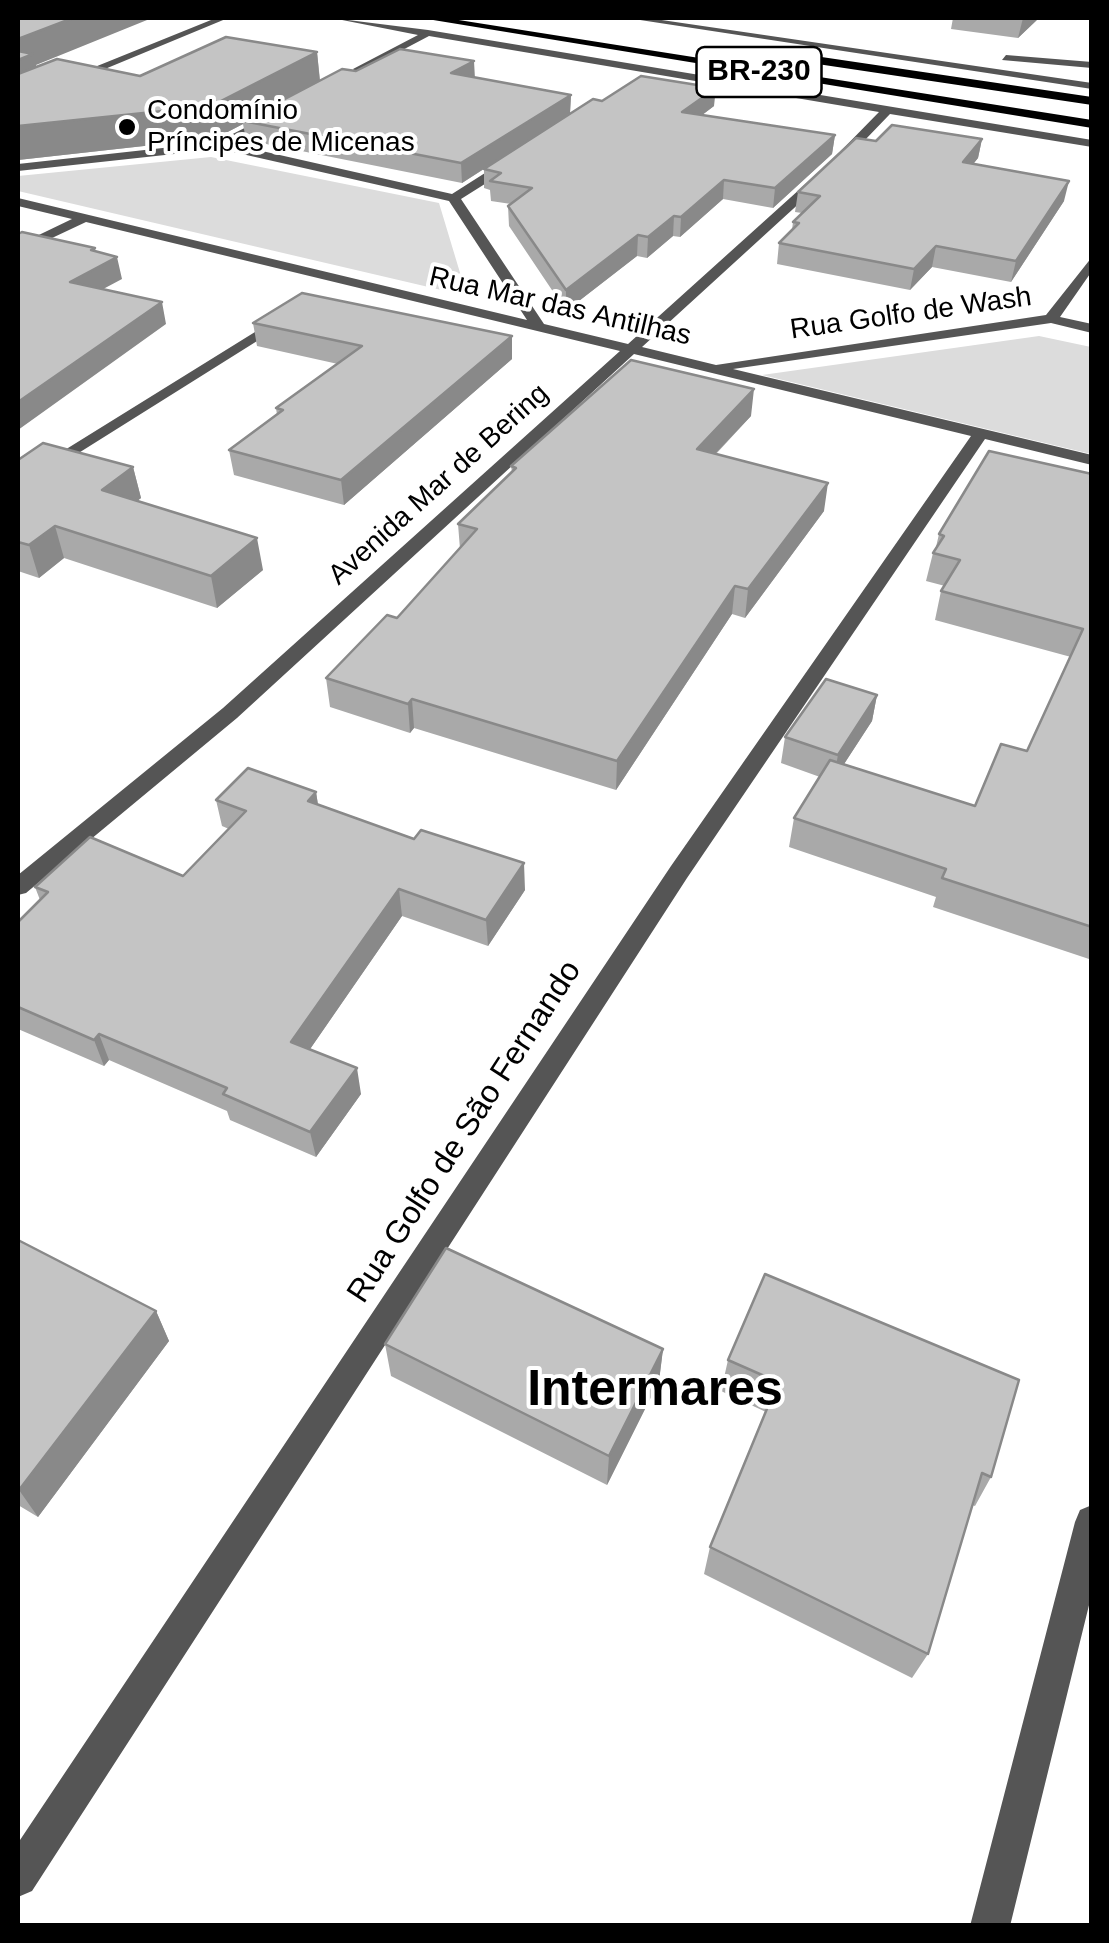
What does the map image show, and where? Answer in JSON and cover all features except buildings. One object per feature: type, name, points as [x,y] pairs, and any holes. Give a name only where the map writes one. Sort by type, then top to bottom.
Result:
[{"type":"highway","name":"BR-230","points":[[427,18],[1092,124]]},
{"type":"highway","name":"BR-230","points":[[614,29],[1092,101]]},
{"type":"street","points":[[18,102],[223,18]]},
{"type":"street","points":[[336,18],[644,76],[1092,144]]},
{"type":"street","points":[[632,18],[1092,86]]},
{"type":"street","points":[[341,80],[428,33]]},
{"type":"street","points":[[816,45],[1092,65]]},
{"type":"street","points":[[1073,62],[1082,53]]},
{"type":"street","points":[[220,144],[289,108]]},
{"type":"street","name":"Avenida Mar de Bering","points":[[18,888],[230,712],[835,164],[887,110]]},
{"type":"street","points":[[18,168],[220,144],[454,198],[538,326]]},
{"type":"street","points":[[454,198],[522,156]]},
{"type":"street","name":"Rua Mar das Antilhas","points":[[18,202],[1092,460]]},
{"type":"street","points":[[18,250],[82,219]]},
{"type":"street","name":"Rua Golfo de Wash","points":[[709,368],[1051,319],[1092,261]]},
{"type":"street","points":[[326,292],[342,282]]},
{"type":"street","points":[[18,486],[294,312]]},
{"type":"street","points":[[1051,319],[1092,329]]},
{"type":"street","name":"Rua Golfo de São Fernando","points":[[18,1877],[679,872],[981,433]]},
{"type":"street","points":[[990,1926],[1092,1522]]},
{"type":"shaded area","points":[[211,157],[439,203],[467,296],[18,191],[18,176]]},
{"type":"shaded area","points":[[1039,336],[1091,347],[1091,454],[762,375]]},
{"type":"place","name":"Condomínio Príncipes de Micenas","points":[[127,127]]},
{"type":"district","name":"Intermares","points":[[655,1391]]}]
